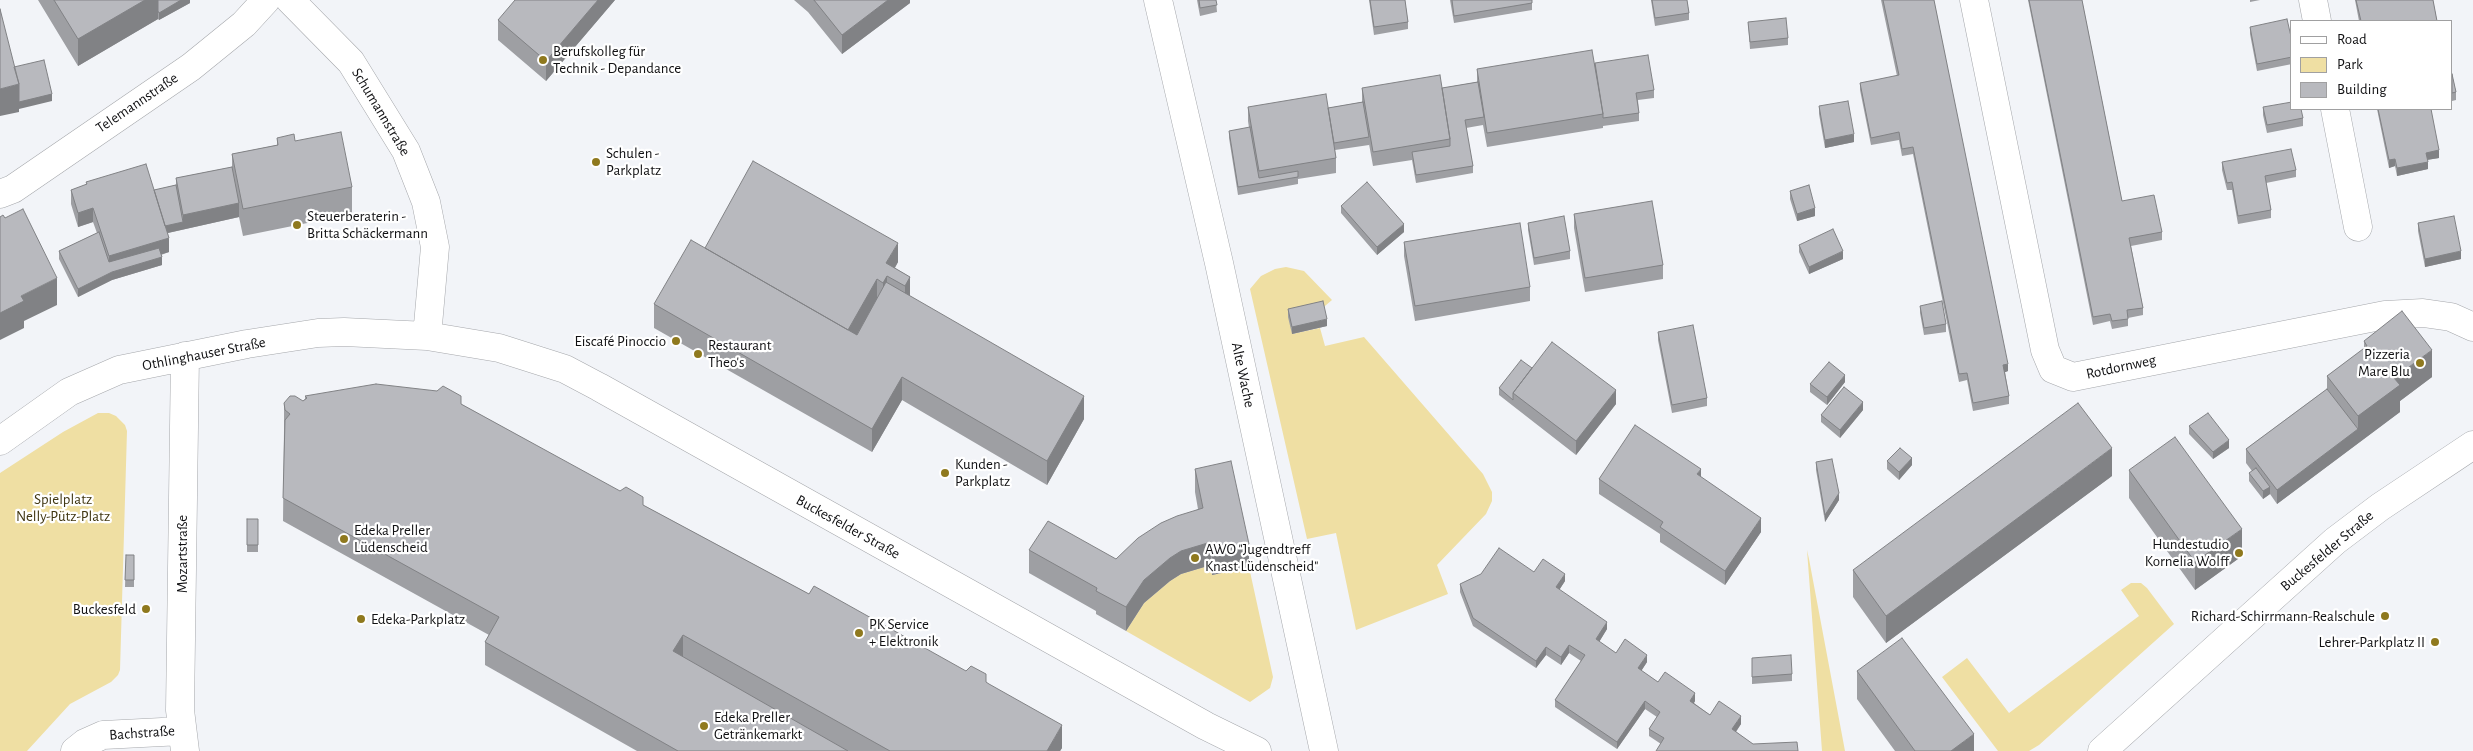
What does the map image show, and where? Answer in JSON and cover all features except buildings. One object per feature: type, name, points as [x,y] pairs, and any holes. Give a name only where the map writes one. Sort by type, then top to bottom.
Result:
[{"type":"street","name":"Telemannstraße","points":[[0,194],[12,189],[191,67],[244,24],[266,0]]},
{"type":"street","name":"Schumannstraße","points":[[290,0],[351,62],[406,151],[426,202],[435,247],[427,336]]},
{"type":"street","name":"Alte Wache","points":[[1158,0],[1219,263],[1324,751]]},
{"type":"street","name":"Rotdornweg","points":[[1974,0],[2044,350],[2053,369],[2073,377],[2386,315],[2423,313],[2451,317],[2473,327]]},
{"type":"street","points":[[2313,0],[2317,20]]},
{"type":"street","points":[[2335,110],[2358,227]]},
{"type":"street","name":"Othlinghauser Straße","points":[[0,441],[69,392],[119,370],[185,356],[318,333],[344,332],[427,336]]},
{"type":"street","name":"Buckesfelder Straße","points":[[427,336],[499,348],[565,369],[1206,726],[1257,751]]},
{"type":"street","name":"Mozartstraße","points":[[184,741],[180,665],[185,356]]},
{"type":"street","name":"Buckesfelder Straße","points":[[2102,751],[2335,541],[2380,507],[2473,445]]},
{"type":"street","name":"Bachstraße","points":[[75,751],[85,743],[103,735],[184,741]]},
{"type":"green space","points":[[1286,267],[1304,271],[1332,300],[1292,334],[1320,328],[1325,346],[1364,337],[1483,474],[1492,492],[1492,501],[1486,514],[1437,565],[1448,594],[1356,630],[1336,533],[1307,539],[1250,289],[1261,276],[1275,269]]},
{"type":"green space","name":"Spielplatz Nelly-Pütz-Platz","points":[[98,413],[109,413],[116,416],[125,425],[127,431],[120,670],[111,682],[70,704],[27,751],[0,751],[0,473],[63,432]]},
{"type":"green space","points":[[1807,550],[1809,559],[1845,751],[1822,751]]},
{"type":"green space","points":[[1211,565],[1212,575],[1249,567],[1273,677],[1270,688],[1250,702],[1126,631],[1144,603],[1170,581],[1181,574]]},
{"type":"green space","points":[[2131,583],[2141,583],[2147,588],[2174,624],[2039,745],[2029,751],[1998,751],[1942,677],[1967,658],[2009,713],[2139,616],[2121,590]]},
{"type":"place","name":"Berufskolleg für Technik - Depandance","points":[[543,60]]},
{"type":"place","name":"Schulen - Parkplatz","points":[[596,162]]},
{"type":"place","name":"Steuerberaterin - Britta Schäckermann","points":[[297,225]]},
{"type":"place","name":"Eiscafé Pinoccio","points":[[676,341]]},
{"type":"place","name":"Restaurant Theo's","points":[[698,354]]},
{"type":"place","name":"Pizzeria Mare Blu","points":[[2420,363]]},
{"type":"place","name":"Kunden - Parkplatz","points":[[945,473]]},
{"type":"place","name":"Edeka Preller Lüdenscheid","points":[[344,539]]},
{"type":"place","name":"Hundestudio Kornelia Wolff","points":[[2239,553]]},
{"type":"place","name":"AWO \"Jugendtreff Knast Lüdenscheid\"","points":[[1195,558]]},
{"type":"place","name":"Buckesfeld","points":[[146,609]]},
{"type":"place","name":"Richard-Schirrmann-Realschule","points":[[2385,616]]},
{"type":"place","name":"Edeka-Parkplatz","points":[[361,619]]},
{"type":"place","name":"PK Service + Elektronik","points":[[859,633]]},
{"type":"place","name":"Lehrer-Parkplatz II","points":[[2435,642]]},
{"type":"place","name":"Edeka Preller Getränkemarkt","points":[[704,726]]}]
